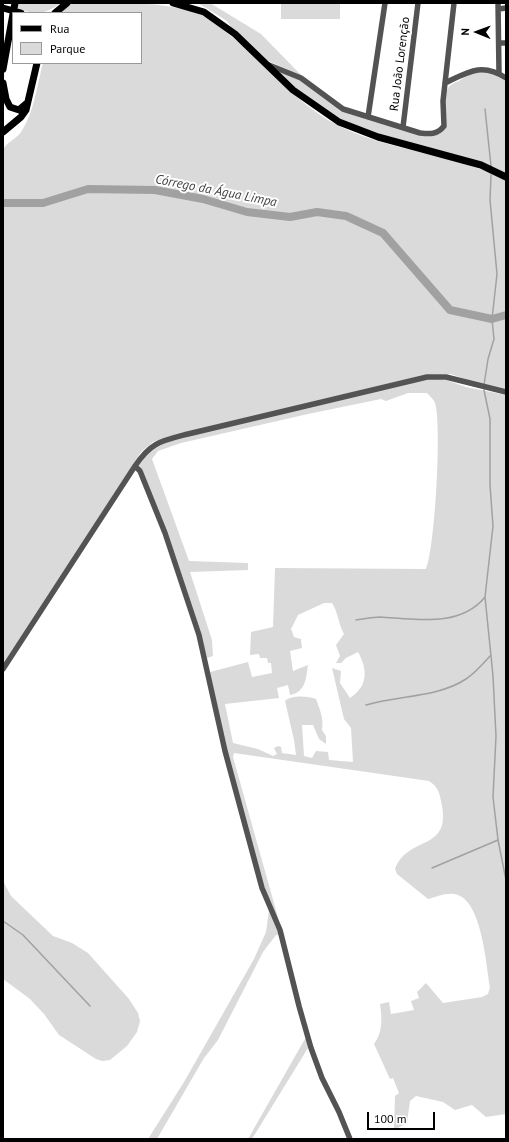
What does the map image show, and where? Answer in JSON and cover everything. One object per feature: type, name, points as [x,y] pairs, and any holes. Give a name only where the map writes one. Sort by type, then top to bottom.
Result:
[{"type":"main road","points":[[173,3],[204,12],[235,34],[304,99],[326,114],[351,127],[378,137],[481,165],[506,177]]},
{"type":"main road","points":[[194,3],[226,22],[235,34]]},
{"type":"main road","points":[[5,9],[17,12]]},
{"type":"main road","points":[[3,69],[12,15]]},
{"type":"main road","points":[[3,132],[21,117],[26,110],[26,104],[37,64]]},
{"type":"main road","points":[[3,83],[6,99],[10,107],[19,110],[26,104]]},
{"type":"street","points":[[368,117],[385,3]]},
{"type":"street","name":"Rua João Lorenção","points":[[403,127],[418,3]]},
{"type":"street","points":[[267,65],[300,78],[343,109],[430,134],[441,130],[444,121],[443,101],[454,3]]},
{"type":"street","points":[[499,73],[498,6],[506,8]]},
{"type":"street","points":[[499,43],[506,43]]},
{"type":"street","points":[[445,83],[470,70],[484,69],[499,73],[506,78]]},
{"type":"street","points":[[3,669],[135,466],[149,448],[169,439],[427,377],[446,377],[506,392]]},
{"type":"street","points":[[135,466],[140,471],[165,533],[199,635],[224,751],[262,888],[280,930],[299,1006],[319,1070],[350,1139]]},
{"type":"green space","points":[[17,3],[61,3],[45,12],[29,12],[16,8]]},
{"type":"green space","points":[[70,3],[135,3],[167,6],[198,13],[211,20],[244,47],[294,95],[322,116],[337,125],[378,141],[465,164],[506,180],[506,389],[487,387],[451,374],[424,375],[168,437],[153,442],[141,452],[3,664],[3,149],[19,134],[29,116],[35,99],[43,64],[142,64],[142,12],[63,12]]},
{"type":"green space","points":[[198,3],[210,3],[261,34],[302,76],[262,58],[235,33],[227,21]]},
{"type":"green space","points":[[281,3],[340,3],[340,19],[281,19]]},
{"type":"green space","points":[[278,71],[299,79],[343,111],[420,135],[443,130],[445,98],[450,85],[472,74],[483,72],[494,75],[506,82],[506,174],[379,135],[340,120],[296,88]]},
{"type":"green space","points":[[427,378],[446,380],[466,387],[506,395],[506,1114],[486,1117],[472,1105],[455,1110],[443,1102],[416,1096],[410,1101],[407,1123],[394,1130],[395,1096],[399,1093],[393,1078],[390,1079],[374,1044],[380,1030],[380,1004],[389,1002],[391,1014],[414,1010],[411,1001],[419,998],[417,992],[426,983],[443,1003],[482,997],[488,994],[490,987],[482,936],[473,910],[466,901],[454,894],[428,899],[397,874],[395,869],[401,858],[409,851],[435,836],[441,829],[443,817],[440,797],[436,787],[429,781],[234,753],[233,757],[279,921],[264,888],[226,750],[210,672],[248,662],[252,677],[272,673],[271,663],[268,663],[267,658],[260,658],[259,654],[250,655],[251,632],[273,627],[275,568],[426,569],[435,513],[438,460],[437,416],[432,398],[427,393],[408,393],[386,401],[381,399],[308,414],[181,443],[158,451],[152,459],[189,561],[248,563],[248,570],[190,572],[212,640],[213,656],[207,658],[201,635],[139,464],[152,450],[168,441]],"holes":[[[324,603],[332,603],[336,610],[340,626],[344,634],[336,645],[340,656],[336,663],[341,663],[346,658],[358,652],[365,671],[363,683],[356,693],[350,698],[340,683],[341,671],[332,668],[344,719],[351,728],[353,762],[329,760],[328,752],[316,751],[312,758],[304,756],[302,725],[313,725],[319,739],[326,744],[326,736],[322,730],[322,718],[316,699],[309,697],[296,697],[285,701],[296,755],[282,753],[281,747],[278,746],[274,748],[277,754],[273,756],[258,749],[233,743],[225,704],[279,698],[277,688],[288,685],[290,695],[299,691],[304,684],[308,665],[293,671],[290,651],[302,648],[301,639],[294,637],[291,629],[298,615]]]},
{"type":"green space","points":[[3,881],[11,896],[53,936],[72,943],[88,953],[129,999],[138,1013],[140,1021],[137,1032],[127,1046],[110,1060],[102,1061],[96,1059],[59,1035],[44,1014],[30,999],[3,979]]},
{"type":"green space","points":[[269,910],[280,935],[276,935],[263,952],[218,1040],[204,1058],[157,1139],[148,1139],[184,1082],[254,959],[266,932]]},
{"type":"green space","points":[[306,1037],[308,1048],[252,1139],[248,1139]]},
{"type":"waterway","points":[[485,109],[491,166]]},
{"type":"waterway","points":[[484,385],[488,359],[494,339],[492,319],[497,274],[490,200],[491,175]]},
{"type":"waterway","name":"Córrego da Água Limpa","points":[[3,203],[43,203],[88,189],[155,190],[203,199],[247,212],[290,217],[317,212],[346,216],[383,233],[450,310],[492,319],[506,315]]},
{"type":"waterway","points":[[484,390],[490,419],[490,485],[493,526],[485,597],[493,676],[496,736],[493,797],[498,840],[506,880]]},
{"type":"waterway","points":[[356,620],[380,617],[422,620],[450,617],[475,607],[485,597]]},
{"type":"waterway","points":[[366,705],[443,690],[455,685],[473,674],[490,656]]},
{"type":"waterway","points":[[432,868],[498,840]]},
{"type":"waterway","points":[[3,921],[23,935],[90,1006]]}]
